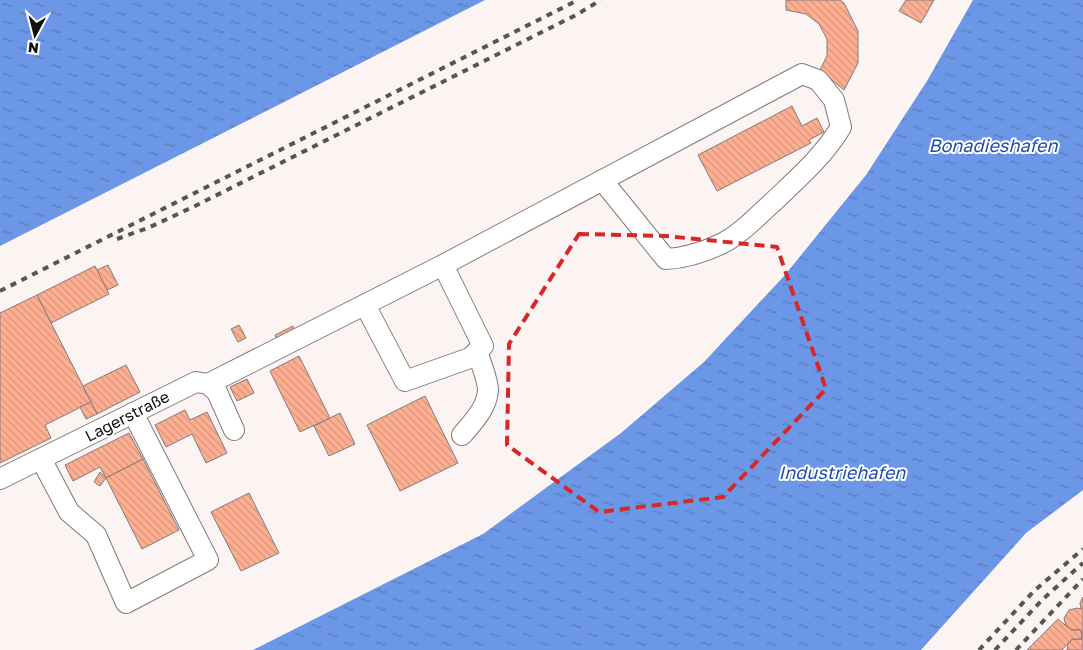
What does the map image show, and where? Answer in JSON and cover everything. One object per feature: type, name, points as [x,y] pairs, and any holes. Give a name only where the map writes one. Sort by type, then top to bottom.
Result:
[{"type":"street","name":"Lagerstraße","points":[[0,479],[196,382],[208,384],[365,305],[444,265],[602,180],[802,74],[818,80],[834,100],[841,127],[832,142],[805,173],[748,225],[722,243],[684,258],[666,259],[602,180]]},
{"type":"street","points":[[365,305],[405,381],[470,358],[483,346],[444,265]]},
{"type":"street","points":[[462,435],[476,420],[484,405],[488,389],[477,351]]},
{"type":"street","points":[[208,384],[217,392],[234,430]]},
{"type":"street","points":[[41,459],[69,512],[96,535],[126,603],[208,560],[133,413]]},
{"type":"highlighted area","points":[[579,234],[666,236],[777,247],[826,389],[723,497],[599,512],[507,445],[509,344]]},
{"type":"water","points":[[0,0],[485,0],[0,246]]},
{"type":"water","name":"Industriehafen","points":[[973,0],[1083,0],[1083,490],[1026,533],[921,650],[253,650],[483,534],[621,433],[704,362],[785,275],[866,175],[927,81]]},
{"type":"building","points":[[786,0],[840,0],[844,3],[858,31],[858,63],[844,90],[820,70],[827,56],[827,39],[819,24],[806,14],[786,10]]},
{"type":"building","points":[[906,0],[934,0],[921,23],[899,11]]},
{"type":"building","points":[[792,106],[802,126],[817,118],[824,132],[809,140],[811,143],[717,191],[698,155]]},
{"type":"building","points":[[108,265],[118,285],[107,290],[97,270]]},
{"type":"building","points":[[95,266],[109,294],[51,323],[37,295]]},
{"type":"building","points":[[37,295],[91,402],[45,425],[51,438],[0,463],[0,313]]},
{"type":"building","points":[[239,325],[246,338],[238,342],[231,329]]},
{"type":"building","points":[[293,326],[296,333],[278,342],[275,335]]},
{"type":"building","points":[[299,356],[330,418],[300,432],[270,371]]},
{"type":"building","points":[[126,365],[140,392],[97,414],[83,386]]},
{"type":"building","points":[[247,379],[254,393],[237,401],[230,387]]},
{"type":"building","points":[[425,396],[458,463],[400,491],[367,425]]},
{"type":"building","points":[[91,402],[97,414],[86,419],[80,407]]},
{"type":"building","points":[[185,410],[190,420],[207,412],[227,453],[206,463],[192,434],[166,447],[155,425]]},
{"type":"building","points":[[340,413],[355,444],[329,456],[314,426]]},
{"type":"building","points":[[129,433],[143,459],[106,478],[100,467],[73,481],[65,465]]},
{"type":"building","points":[[143,459],[179,530],[142,549],[106,478]]},
{"type":"building","points":[[100,472],[106,478],[100,486],[94,482]]},
{"type":"building","points":[[249,493],[279,553],[241,571],[211,512]]},
{"type":"building","points":[[1083,597],[1083,650],[1067,650],[1067,645],[1072,639],[1082,639],[1081,630],[1071,630],[1066,626],[1064,618],[1069,610],[1081,609],[1080,603]]},
{"type":"building","points":[[1058,619],[1071,630],[1081,630],[1082,639],[1072,639],[1062,650],[1027,650]]},
{"type":"railway","points":[[0,291],[578,0]]},
{"type":"railway","points":[[117,239],[148,228],[195,206],[576,15],[601,0]]},
{"type":"railway","points":[[979,650],[1034,591],[1083,549]]},
{"type":"railway","points":[[995,650],[1043,599],[1083,563]]},
{"type":"railway","points":[[1016,650],[1083,579]]},
{"type":"water label","name":"Bonadieshafen","points":[[993,146]]}]
